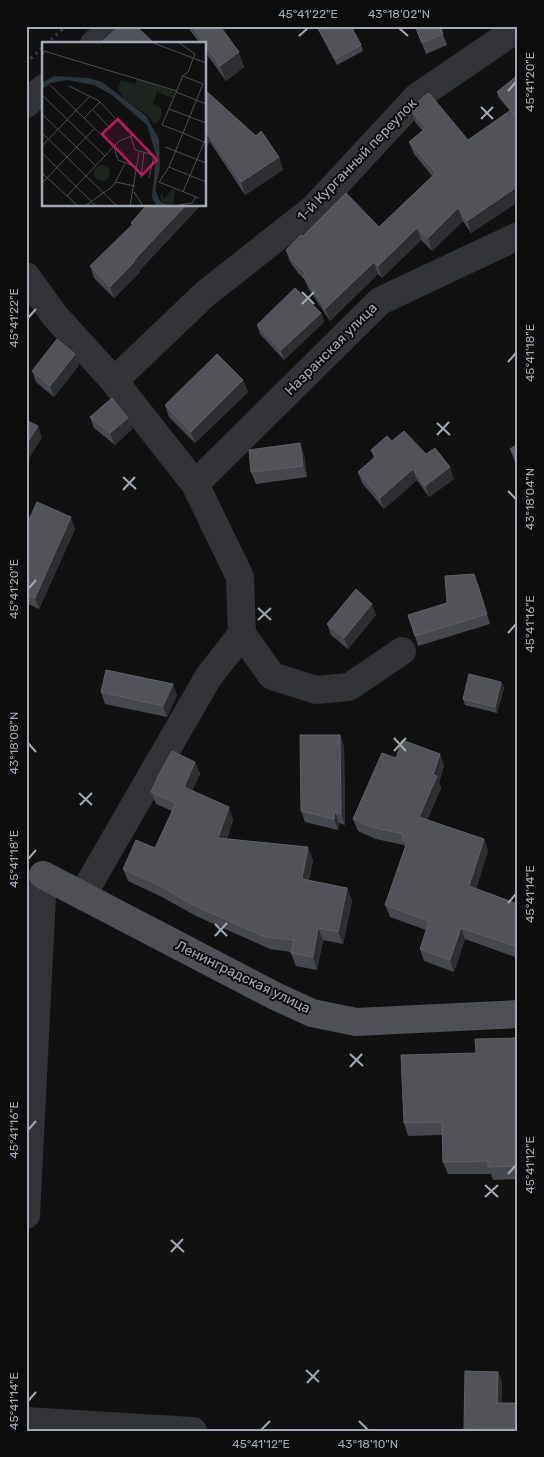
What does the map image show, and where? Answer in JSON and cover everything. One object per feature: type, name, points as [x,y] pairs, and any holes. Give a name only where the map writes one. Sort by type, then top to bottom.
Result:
[{"type":"main road","name":"Ленинградская улица","points":[[42,875],[275,996],[312,1013],[356,1022],[518,1014]]},
{"type":"street","points":[[96,42],[115,26]]},
{"type":"street","name":"1-й Курганный переулок","points":[[114,381],[205,294],[313,209],[417,97],[518,28]]},
{"type":"street","points":[[26,104],[42,90]]},
{"type":"street","name":"Назранская улица","points":[[195,484],[380,301],[517,237]]},
{"type":"street","points":[[26,276],[55,316],[114,381],[195,484],[240,577],[242,634],[272,676],[316,690],[349,687],[402,651]]},
{"type":"street","points":[[82,896],[209,676],[242,634]]},
{"type":"street","points":[[26,1215],[42,875]]},
{"type":"street","points":[[26,1421],[192,1431]]},
{"type":"path","points":[[48,42],[66,26]]},
{"type":"path","points":[[26,63],[42,48]]},
{"type":"building","points":[[119,26],[136,26],[153,42],[104,42]]},
{"type":"building","points":[[192,26],[220,26],[239,52],[220,66],[206,46],[206,42],[203,42]]},
{"type":"building","points":[[317,26],[351,26],[361,45],[335,59]]},
{"type":"building","points":[[415,26],[440,26],[443,34],[422,43]]},
{"type":"building","points":[[518,75],[518,117],[517,117],[497,92]]},
{"type":"building","points":[[206,91],[256,136],[261,131],[279,157],[241,182],[206,130]]},
{"type":"building","points":[[429,93],[468,140],[511,110],[518,119],[518,186],[467,221],[458,208],[428,238],[417,228],[378,266],[374,262],[325,309],[303,276],[305,273],[293,261],[286,250],[301,235],[303,236],[346,193],[379,227],[436,173],[409,142],[426,128],[411,110]]},
{"type":"building","points":[[146,206],[185,206],[110,287],[90,266],[133,224],[131,223]]},
{"type":"building","points":[[295,288],[321,313],[281,350],[257,325]]},
{"type":"building","points":[[57,339],[75,354],[50,386],[32,371]]},
{"type":"building","points":[[217,354],[243,380],[191,432],[165,405]]},
{"type":"building","points":[[112,398],[128,418],[110,433],[90,417]]},
{"type":"building","points":[[26,420],[38,426],[26,445]]},
{"type":"building","points":[[404,431],[426,454],[435,448],[450,467],[425,486],[413,469],[380,498],[358,472],[376,456],[371,450],[387,436],[392,441]]},
{"type":"building","points":[[300,443],[303,466],[251,472],[249,450]]},
{"type":"building","points":[[518,444],[518,460],[510,449]]},
{"type":"building","points":[[37,502],[71,517],[35,598],[26,594],[26,526]]},
{"type":"building","points":[[474,574],[487,614],[415,636],[408,615],[447,603],[445,576]]},
{"type":"building","points":[[356,589],[372,604],[344,638],[327,624]]},
{"type":"building","points":[[106,670],[173,684],[163,706],[101,692]]},
{"type":"building","points":[[469,674],[501,682],[495,707],[463,699]]},
{"type":"building","points":[[300,735],[340,735],[341,814],[335,812],[334,819],[301,811]]},
{"type":"building","points":[[402,740],[440,754],[433,775],[437,776],[419,817],[484,839],[469,886],[518,904],[518,947],[461,928],[450,960],[420,949],[429,921],[385,905],[407,842],[402,840],[403,834],[372,827],[353,819],[382,753],[396,758]]},
{"type":"building","points":[[172,751],[195,762],[184,787],[229,807],[218,838],[308,847],[302,879],[347,888],[338,932],[318,928],[313,957],[291,953],[294,940],[265,937],[191,904],[157,884],[123,869],[136,840],[155,848],[176,803],[151,792]]},
{"type":"building","points":[[518,1038],[518,1166],[488,1167],[488,1161],[443,1162],[442,1122],[404,1123],[401,1055],[476,1053],[475,1039]]},
{"type":"building","points":[[465,1371],[498,1372],[497,1403],[518,1403],[518,1430],[464,1429]]}]
